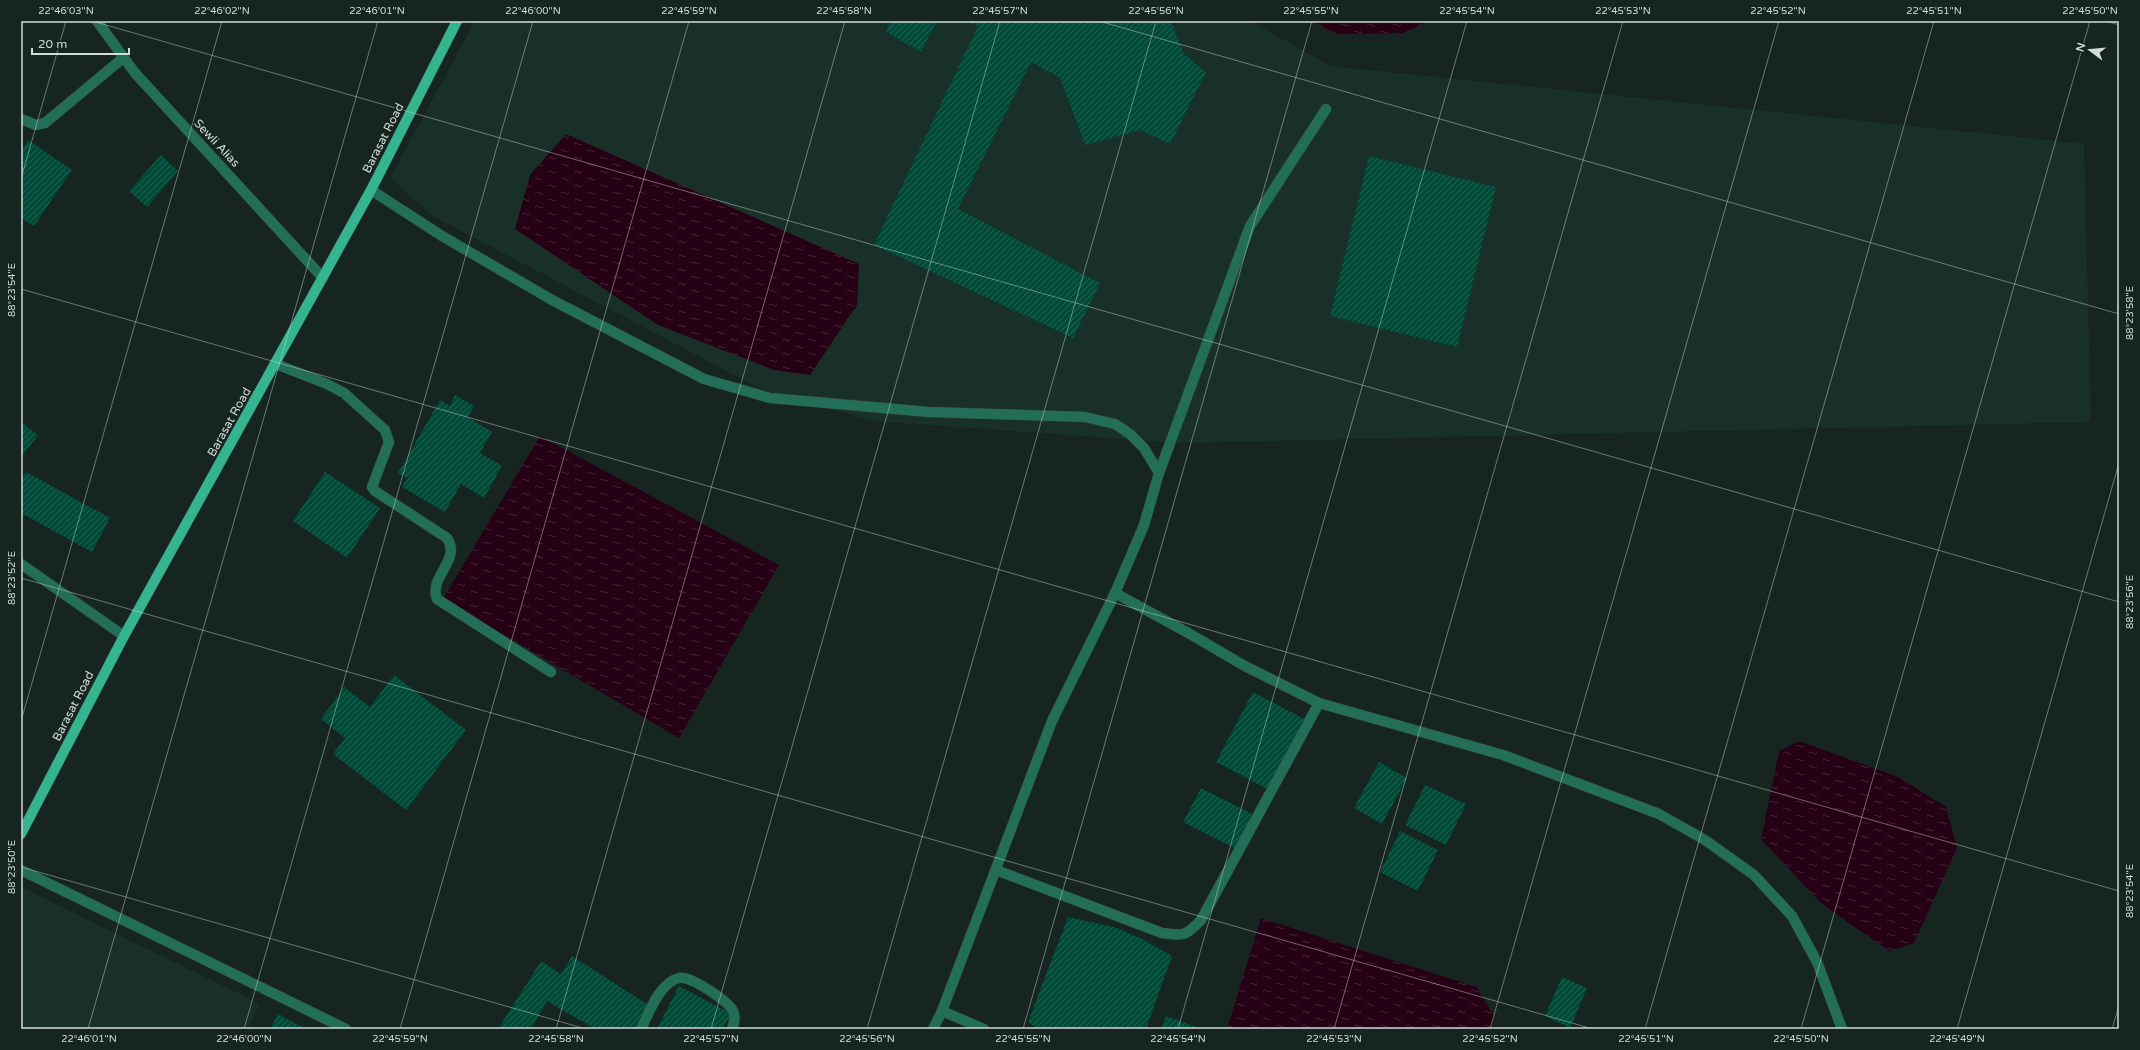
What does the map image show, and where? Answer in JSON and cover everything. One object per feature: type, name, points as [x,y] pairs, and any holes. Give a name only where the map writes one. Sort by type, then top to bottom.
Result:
[{"type":"main road","name":"Barasat Road","points":[[21,834],[124,636],[371,190],[457,21]]},
{"type":"street","name":"Sewli Alias","points":[[97,21],[135,73],[323,278]]},
{"type":"street","points":[[21,119],[36,125],[45,123],[124,58]]},
{"type":"street","points":[[933,1029],[942,1011],[1052,721],[1115,594],[1144,525],[1159,473],[1250,226],[1326,109]]},
{"type":"street","points":[[371,190],[442,236],[552,300],[704,379],[770,398],[929,412],[1085,417],[1115,424],[1130,434],[1144,448],[1159,473]]},
{"type":"street","points":[[276,364],[327,384],[344,393],[385,430],[389,442],[372,487],[375,491],[448,538],[452,545],[453,552],[436,584],[435,593],[437,598],[551,672]]},
{"type":"street","points":[[21,564],[124,636]]},
{"type":"street","points":[[1115,594],[1190,634],[1243,665],[1319,703],[1503,754],[1660,814],[1705,840],[1754,875],[1792,916],[1817,962],[1842,1029]]},
{"type":"street","points":[[996,870],[1162,933],[1178,935],[1189,933],[1200,920],[1319,703]]},
{"type":"street","points":[[21,870],[342,1028]]},
{"type":"street","points":[[641,1029],[658,997],[667,986],[679,978],[688,978],[726,1001],[733,1012],[734,1019],[732,1029]]},
{"type":"street","points":[[942,1011],[984,1029]]},
{"type":"shaded area","points":[[475,21],[1250,21],[1331,66],[2084,144],[2091,422],[1181,443],[873,421],[761,389],[431,215],[390,178]]},
{"type":"shaded area","points":[[21,887],[260,1004],[248,1029],[21,1029]]},
{"type":"water","points":[[1313,21],[1429,21],[1403,33],[1335,34]]},
{"type":"water","points":[[566,134],[859,264],[857,305],[810,375],[774,370],[658,325],[515,229],[530,175]]},
{"type":"water","points":[[540,436],[779,565],[679,738],[443,599]]},
{"type":"water","points":[[1799,741],[1896,776],[1946,807],[1957,848],[1914,943],[1889,951],[1821,903],[1761,839],[1779,751]]},
{"type":"water","points":[[1261,918],[1476,987],[1494,1016],[1491,1029],[1227,1029]]},
{"type":"building","points":[[890,21],[937,21],[921,52],[886,32]]},
{"type":"building","points":[[964,21],[1171,21],[1184,54],[1206,72],[1170,144],[1140,130],[1085,145],[1060,78],[1031,62],[958,209],[1100,283],[1073,338],[874,245],[978,26]]},
{"type":"building","points":[[28,140],[72,170],[34,226],[21,218],[21,151]]},
{"type":"building","points":[[161,155],[178,171],[147,207],[129,191]]},
{"type":"building","points":[[1369,156],[1496,187],[1457,347],[1330,316]]},
{"type":"building","points":[[455,395],[474,406],[468,417],[492,432],[480,453],[502,466],[484,498],[461,484],[445,512],[402,487],[407,478],[398,473],[440,400],[450,406]]},
{"type":"building","points":[[21,422],[38,435],[21,458]]},
{"type":"building","points":[[26,472],[110,518],[92,552],[21,513],[21,481]]},
{"type":"building","points":[[325,472],[380,508],[347,558],[293,521]]},
{"type":"building","points":[[394,675],[466,730],[406,810],[333,754],[345,738],[321,719],[344,687],[370,707]]},
{"type":"building","points":[[1253,692],[1304,719],[1267,789],[1216,762]]},
{"type":"building","points":[[1379,762],[1407,778],[1382,824],[1354,808]]},
{"type":"building","points":[[1425,785],[1466,804],[1446,845],[1405,825]]},
{"type":"building","points":[[1201,788],[1254,815],[1236,849],[1183,822]]},
{"type":"building","points":[[1400,831],[1438,850],[1418,891],[1380,872]]},
{"type":"building","points":[[1068,917],[1117,928],[1144,940],[1172,956],[1146,1029],[1038,1029],[1028,1022]]},
{"type":"building","points":[[572,956],[650,1006],[635,1029],[595,1029],[547,1001],[531,1029],[498,1029],[541,961],[561,974]]},
{"type":"building","points":[[1562,977],[1587,988],[1570,1028],[1545,1016]]},
{"type":"building","points":[[679,986],[731,1014],[723,1029],[657,1029]]},
{"type":"building","points":[[278,1014],[306,1029],[270,1029]]},
{"type":"building","points":[[1166,1016],[1196,1027],[1195,1029],[1161,1029]]}]
